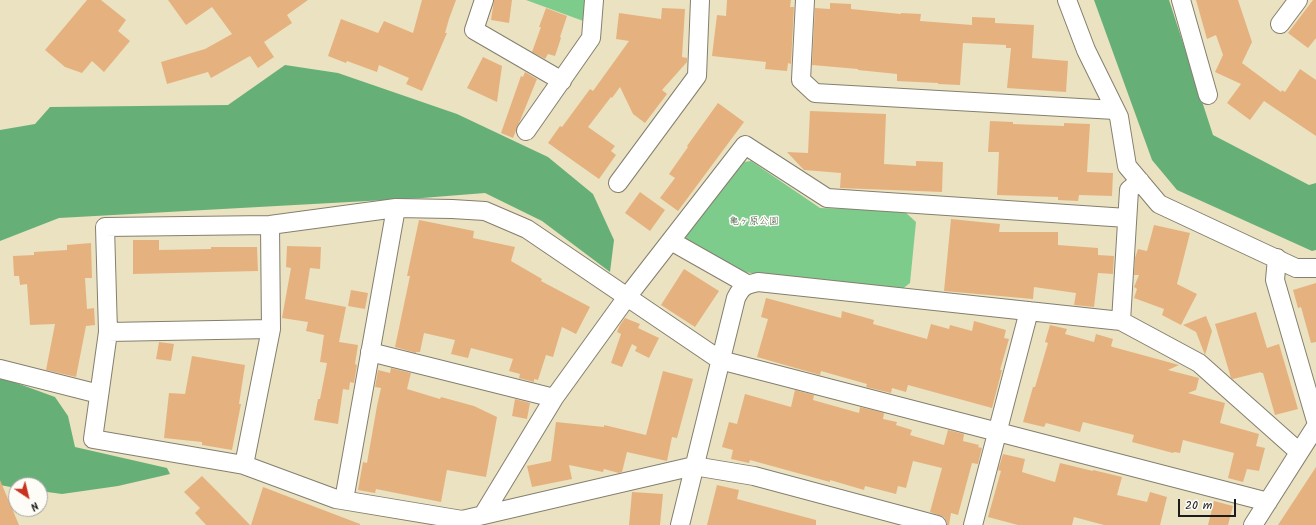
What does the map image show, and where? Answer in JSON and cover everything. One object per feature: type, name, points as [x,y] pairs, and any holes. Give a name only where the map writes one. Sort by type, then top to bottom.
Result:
[{"type":"street","points":[[484,0],[474,30],[562,80]]},
{"type":"street","points":[[526,131],[591,38],[594,0]]},
{"type":"street","points":[[618,183],[697,76],[700,0]]},
{"type":"street","points":[[806,0],[801,80],[815,93],[1115,110]]},
{"type":"street","points":[[1064,0],[1086,50],[1119,117],[1127,166],[1159,204],[1296,268],[1316,268]]},
{"type":"street","points":[[1181,0],[1208,95]]},
{"type":"street","points":[[1280,24],[1298,0]]},
{"type":"street","points":[[483,515],[554,398],[627,297],[745,145],[827,198],[1127,218]]},
{"type":"street","points":[[1121,321],[1129,190],[1140,182]]},
{"type":"street","points":[[344,500],[396,208]]},
{"type":"street","points":[[937,525],[754,476],[694,466],[462,520],[336,499],[244,465],[92,439],[108,332],[105,227],[270,225],[396,208],[452,208],[485,211],[527,229],[720,360],[1268,502]]},
{"type":"street","points":[[244,465],[271,329],[270,225]]},
{"type":"street","points":[[671,241],[747,284]]},
{"type":"street","points":[[1277,258],[1274,280],[1316,421]]},
{"type":"street","points":[[680,525],[736,298],[740,289],[747,284],[758,282],[1121,321],[1199,363],[1299,452]]},
{"type":"street","points":[[973,525],[1029,311]]},
{"type":"street","points":[[108,332],[271,329]]},
{"type":"street","points":[[370,352],[554,398]]},
{"type":"street","points":[[0,369],[99,394]]},
{"type":"street","points":[[1253,525],[1316,426]]},
{"type":"green space","points":[[526,0],[587,0],[586,22]]},
{"type":"green space","points":[[1094,0],[1169,0],[1213,135],[1309,185],[1316,183],[1316,250],[1312,251],[1177,190],[1152,160]]},
{"type":"green space","points":[[285,65],[338,73],[457,114],[548,157],[593,194],[614,240],[610,272],[542,221],[485,193],[422,198],[59,218],[0,241],[0,130],[35,124],[50,107],[228,105]]},
{"type":"green space","name":"亀ヶ原公園","points":[[751,161],[820,208],[904,211],[916,222],[910,283],[901,290],[742,272],[683,240],[683,233],[736,163]]},
{"type":"green space","points":[[0,377],[55,397],[68,416],[75,447],[167,468],[170,474],[118,486],[62,494],[48,492],[48,477],[8,477],[8,486],[0,485]]},
{"type":"building","points":[[87,0],[101,0],[126,20],[118,31],[130,41],[104,72],[92,61],[82,73],[65,67],[45,50]]},
{"type":"building","points":[[168,0],[308,0],[287,15],[292,23],[264,42],[274,57],[258,68],[250,56],[211,78],[208,72],[167,84],[161,62],[205,49],[232,34],[212,7],[186,25]]},
{"type":"building","points":[[422,0],[456,0],[445,33],[447,33],[422,91],[406,84],[409,78],[379,65],[377,72],[328,56],[341,19],[378,33],[384,21],[413,33]]},
{"type":"building","points":[[494,0],[512,0],[509,23],[491,20]]},
{"type":"building","points":[[727,0],[791,0],[790,7],[794,7],[791,64],[788,63],[787,71],[765,69],[766,62],[712,56],[717,15],[726,16]]},
{"type":"building","points":[[1196,0],[1238,0],[1252,42],[1242,63],[1281,92],[1282,90],[1285,92],[1300,69],[1316,80],[1316,136],[1264,101],[1250,120],[1227,103],[1241,84],[1215,72],[1223,55],[1216,35],[1207,39]]},
{"type":"building","points":[[1313,0],[1316,0],[1316,38],[1308,48],[1288,33]]},
{"type":"building","points":[[830,3],[851,4],[851,9],[901,14],[921,14],[920,21],[972,25],[972,17],[995,18],[995,23],[1034,25],[1032,58],[1068,61],[1066,92],[1007,88],[1011,48],[1006,48],[1006,45],[963,43],[960,85],[897,81],[897,74],[812,65],[815,8],[830,9]]},
{"type":"building","points":[[546,8],[567,16],[555,56],[548,54],[545,59],[532,52]]},
{"type":"building","points":[[662,8],[685,9],[682,57],[687,58],[687,62],[662,90],[667,94],[645,123],[633,114],[620,87],[588,127],[615,146],[611,151],[616,155],[599,179],[548,143],[560,126],[562,127],[590,89],[593,91],[629,41],[616,39],[619,13],[661,19]]},
{"type":"building","points":[[483,57],[502,66],[497,102],[467,88]]},
{"type":"building","points":[[525,72],[537,79],[513,138],[501,133],[521,76],[523,77]]},
{"type":"building","points":[[718,103],[744,122],[678,211],[660,198],[675,178],[669,174]]},
{"type":"building","points":[[810,111],[886,114],[884,164],[916,166],[916,161],[943,162],[942,192],[840,188],[841,173],[804,170],[787,152],[808,153]]},
{"type":"building","points":[[990,121],[1013,122],[1013,124],[1064,126],[1064,123],[1090,124],[1087,172],[1113,173],[1112,196],[1079,195],[1078,201],[1058,200],[1058,197],[997,195],[999,152],[988,152]]},
{"type":"building","points":[[640,192],[665,210],[650,231],[625,213]]},
{"type":"building","points":[[951,219],[1000,224],[999,232],[1058,232],[1058,245],[1098,248],[1098,255],[1114,256],[1113,274],[1098,273],[1094,307],[1074,305],[1076,293],[1034,287],[1033,299],[944,291]]},
{"type":"building","points":[[419,220],[474,231],[473,238],[515,247],[511,261],[542,279],[541,281],[590,307],[576,334],[562,327],[553,357],[546,355],[538,380],[534,379],[534,382],[519,378],[520,374],[509,371],[513,359],[471,348],[468,358],[451,354],[455,340],[424,333],[420,352],[416,353],[395,347],[410,276],[407,276]]},
{"type":"building","points":[[1154,225],[1190,233],[1177,284],[1197,294],[1181,325],[1162,315],[1164,309],[1134,298],[1137,289],[1134,287],[1139,275],[1134,275],[1135,258],[1138,249],[1147,251]]},
{"type":"building","points":[[133,240],[159,240],[159,250],[211,249],[211,247],[257,247],[258,271],[133,274]]},
{"type":"building","points":[[91,243],[92,278],[85,278],[87,309],[94,308],[95,325],[86,326],[76,377],[46,370],[55,324],[30,325],[27,284],[20,285],[19,276],[14,276],[13,256],[34,255],[34,252],[67,250],[67,245]]},
{"type":"building","points":[[287,246],[321,247],[320,269],[310,268],[305,299],[346,307],[339,342],[358,345],[354,383],[350,382],[349,390],[343,389],[338,424],[314,420],[327,363],[320,362],[324,335],[306,331],[308,322],[282,318],[291,268],[286,267]]},
{"type":"building","points":[[684,269],[719,291],[695,327],[661,305]]},
{"type":"building","points":[[1316,283],[1316,342],[1311,343],[1301,307],[1298,308],[1293,290]]},
{"type":"building","points":[[351,290],[368,293],[365,309],[348,306]]},
{"type":"building","points":[[766,298],[841,318],[842,311],[874,320],[873,324],[927,339],[931,324],[949,329],[950,325],[972,331],[974,321],[1006,330],[1004,338],[1009,339],[1000,370],[1002,370],[992,408],[908,385],[906,392],[892,388],[891,393],[866,387],[867,384],[821,371],[820,375],[757,357],[768,319],[761,317]]},
{"type":"building","points":[[1256,312],[1267,348],[1279,344],[1298,409],[1275,415],[1263,373],[1261,372],[1233,379],[1231,378],[1215,324]]},
{"type":"building","points":[[1206,316],[1212,331],[1205,355],[1196,332],[1183,325]]},
{"type":"building","points":[[625,318],[640,324],[638,328],[659,338],[649,358],[635,351],[637,347],[632,344],[622,367],[611,363],[621,334],[617,332]]},
{"type":"building","points":[[1050,325],[1067,329],[1065,334],[1094,342],[1096,334],[1113,339],[1111,346],[1113,347],[1179,365],[1168,370],[1199,378],[1196,390],[1188,393],[1225,403],[1220,423],[1259,434],[1256,446],[1265,448],[1259,471],[1247,469],[1243,482],[1228,478],[1234,453],[1183,440],[1180,453],[1173,453],[1132,442],[1134,435],[1083,422],[1080,432],[1046,423],[1044,427],[1023,422],[1048,343],[1045,342]]},
{"type":"building","points":[[159,342],[174,344],[171,361],[156,359]]},
{"type":"building","points":[[192,356],[245,365],[239,404],[241,404],[232,450],[202,445],[202,442],[164,438],[169,393],[185,394]]},
{"type":"building","points":[[391,368],[411,373],[407,389],[440,399],[441,397],[474,406],[497,417],[486,477],[447,470],[441,502],[376,489],[375,493],[358,490],[363,462],[367,463],[381,388],[375,387],[378,370],[390,373]]},
{"type":"building","points":[[663,371],[693,379],[677,438],[672,437],[667,461],[627,452],[622,472],[619,473],[604,469],[603,472],[569,465],[572,479],[532,487],[527,466],[551,461],[556,422],[604,427],[604,425],[646,435]]},
{"type":"building","points":[[795,390],[814,395],[813,400],[859,413],[860,407],[884,413],[883,419],[897,422],[896,425],[912,430],[910,435],[944,445],[948,430],[964,434],[963,441],[979,445],[978,447],[982,448],[978,464],[972,463],[958,515],[951,513],[949,525],[947,525],[944,517],[930,512],[942,468],[913,461],[906,488],[898,486],[896,494],[865,486],[864,490],[750,460],[749,463],[731,459],[733,450],[722,447],[729,422],[737,424],[745,394],[791,407]]},
{"type":"building","points":[[515,399],[530,403],[527,419],[512,416]]},
{"type":"building","points":[[1003,454],[1025,459],[1022,472],[1055,482],[1060,463],[1122,477],[1117,495],[1147,502],[1150,492],[1167,497],[1160,525],[1104,525],[1074,517],[1072,525],[1018,525],[988,517],[1001,471],[998,470]]},
{"type":"building","points":[[1316,467],[1316,525],[1278,525]]},
{"type":"building","points":[[202,476],[250,525],[206,525],[195,513],[200,508],[184,492]]},
{"type":"building","points":[[0,480],[8,499],[8,517],[16,517],[19,525],[0,525]]},
{"type":"building","points":[[717,485],[739,490],[737,499],[816,520],[816,525],[707,525]]},
{"type":"building","points":[[263,487],[360,524],[360,525],[251,525]]},
{"type":"building","points":[[632,492],[663,494],[660,525],[629,525]]},
{"type":"building","points":[[1214,501],[1233,506],[1228,525],[1208,525]]}]
